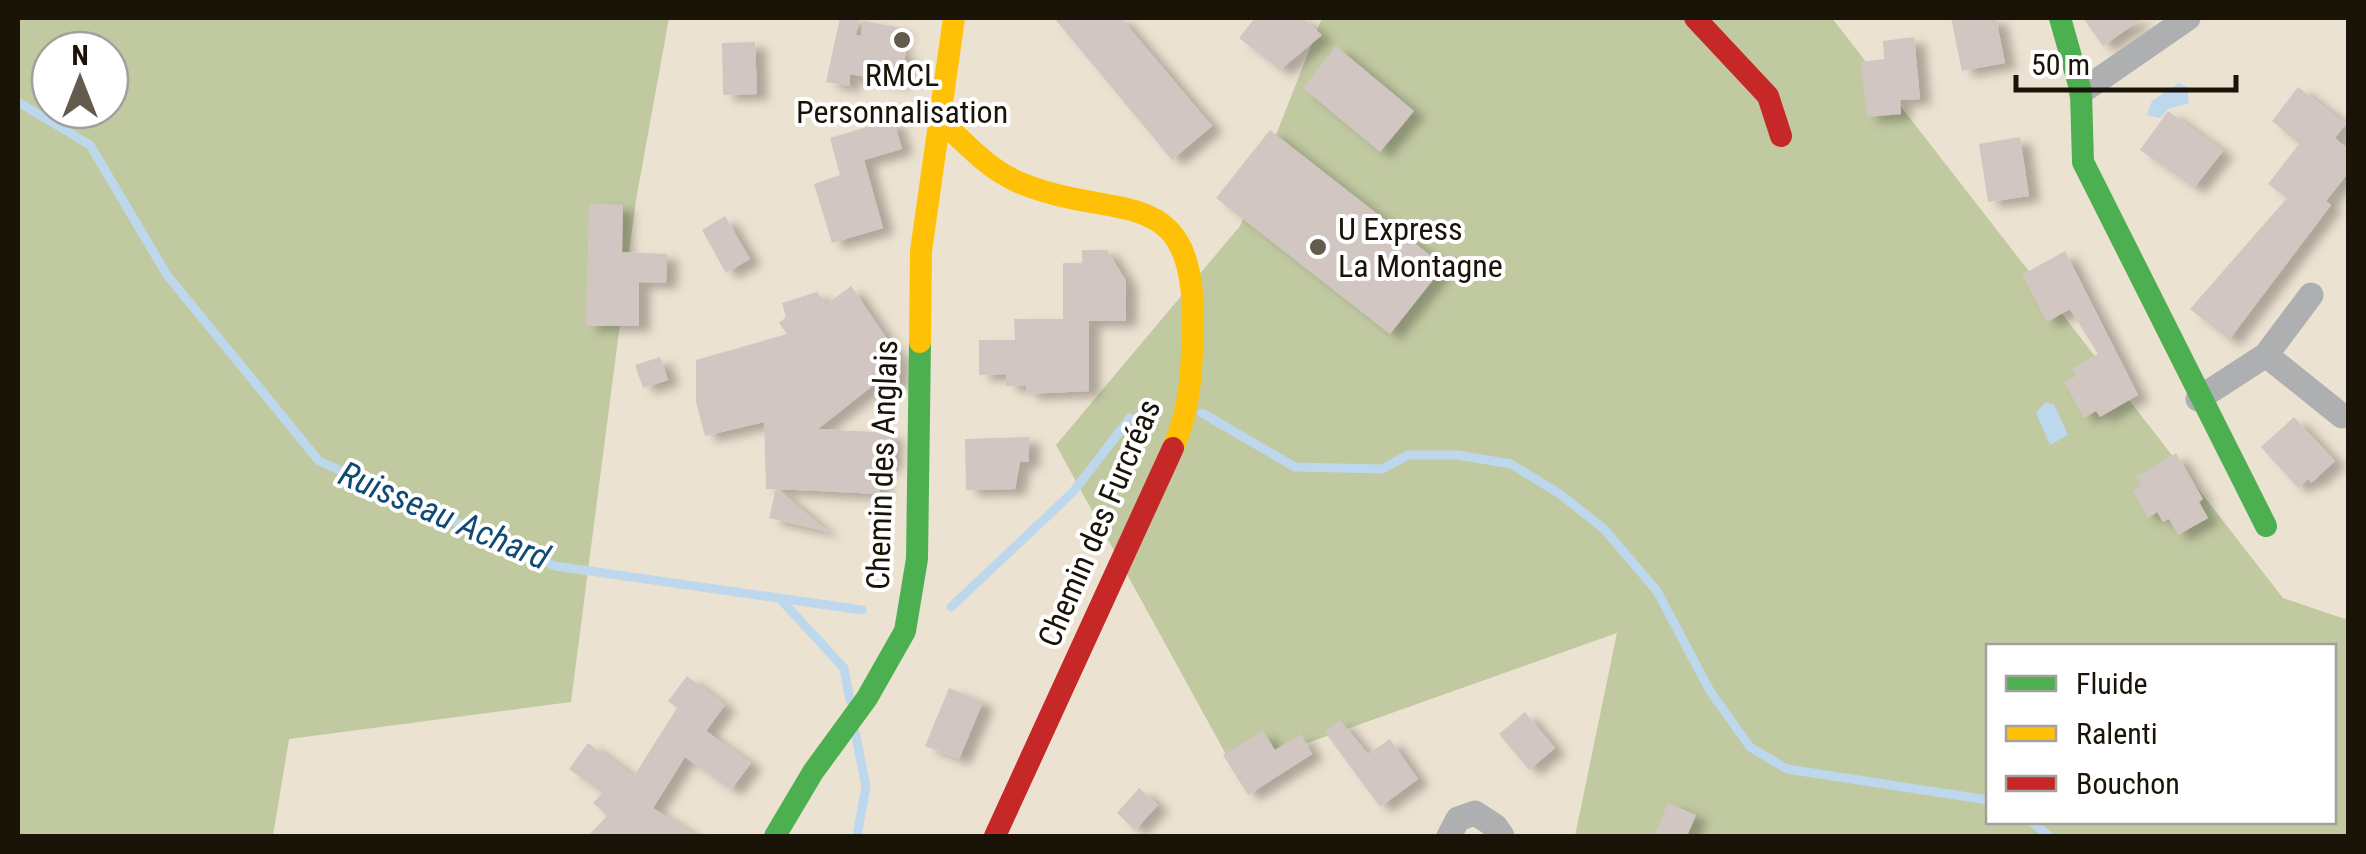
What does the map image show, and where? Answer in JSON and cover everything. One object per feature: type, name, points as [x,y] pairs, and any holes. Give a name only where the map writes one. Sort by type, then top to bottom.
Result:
[{"type":"street","points":[[939,118],[954,18]]},
{"type":"street","points":[[1695,18],[1768,96],[1781,136]]},
{"type":"street","points":[[2060,18],[2081,92],[2083,162],[2198,400],[2266,526]]},
{"type":"street","points":[[2081,92],[2188,18]]},
{"type":"street","name":"Chemin des Anglais","points":[[774,836],[813,772],[867,698],[905,631],[917,559],[921,252],[939,118]]},
{"type":"street","name":"Chemin des Furcréas","points":[[939,118],[1003,175],[1056,194],[1144,214],[1171,230],[1186,253],[1192,317],[1193,369],[1183,426],[995,836]]},
{"type":"street","points":[[2198,400],[2266,355],[2312,295]]},
{"type":"street","points":[[2266,355],[2342,416]]},
{"type":"street","points":[[1449,836],[1458,819],[1474,813],[1495,826],[1502,836]]},
{"type":"green space","points":[[18,18],[669,18],[636,200],[571,702],[289,739],[273,836],[18,836]]},
{"type":"green space","points":[[1322,18],[1832,18],[2283,598],[2348,620],[2348,836],[1575,836],[1617,633],[1234,769],[1056,445],[1240,226]]},
{"type":"water","points":[[2179,83],[2187,87],[2189,103],[2168,109],[2160,118],[2147,115],[2152,101]]},
{"type":"water","points":[[2045,402],[2054,404],[2068,435],[2050,445],[2036,413]]},
{"type":"building","points":[[840,18],[859,18],[856,35],[861,36],[863,21],[902,28],[897,51],[906,52],[900,83],[850,74],[849,86],[826,82]]},
{"type":"building","points":[[1054,18],[1121,18],[1212,126],[1172,160]]},
{"type":"building","points":[[1255,18],[1302,18],[1322,35],[1280,70],[1239,38]]},
{"type":"building","points":[[1951,18],[1996,18],[2005,63],[1962,71]]},
{"type":"building","points":[[2083,18],[2143,18],[2103,46]]},
{"type":"building","points":[[1914,37],[1920,99],[1900,100],[1901,114],[1867,117],[1861,62],[1884,59],[1883,41]]},
{"type":"building","points":[[755,42],[757,94],[723,95],[722,43]]},
{"type":"building","points":[[1336,46],[1414,111],[1380,152],[1303,88]]},
{"type":"building","points":[[2298,87],[2346,124],[2335,138],[2348,149],[2348,173],[2326,201],[2331,205],[2229,340],[2190,309],[2287,198],[2268,184],[2299,144],[2272,121]]},
{"type":"building","points":[[2168,111],[2223,151],[2194,188],[2140,150]]},
{"type":"building","points":[[893,119],[902,149],[864,160],[883,228],[832,243],[814,184],[840,175],[830,138]]},
{"type":"building","points":[[1270,130],[1444,266],[1390,334],[1216,198]]},
{"type":"building","points":[[2020,137],[2029,196],[1988,202],[1979,144]]},
{"type":"building","points":[[589,203],[623,205],[622,252],[667,254],[666,283],[639,282],[639,326],[586,326]]},
{"type":"building","points":[[725,216],[750,259],[726,273],[702,230]]},
{"type":"building","points":[[1082,250],[1107,250],[1126,281],[1126,321],[1089,321],[1089,391],[1027,394],[1026,386],[1006,386],[1006,374],[979,375],[979,340],[1015,340],[1014,319],[1063,319],[1063,263],[1082,263]]},
{"type":"building","points":[[2065,251],[2138,395],[2100,417],[2096,411],[2084,418],[2064,382],[2076,376],[2072,368],[2098,354],[2070,309],[2047,322],[2022,275]]},
{"type":"building","points":[[851,286],[898,355],[898,384],[876,383],[818,429],[892,433],[891,466],[881,465],[879,494],[777,489],[829,532],[769,518],[776,489],[766,489],[764,422],[705,436],[696,402],[696,360],[787,334],[779,323],[786,317],[782,303],[817,292],[827,304]]},
{"type":"building","points":[[660,357],[668,380],[643,388],[635,365]]},
{"type":"building","points":[[2294,417],[2335,461],[2311,483],[2308,479],[2298,488],[2261,447]]},
{"type":"building","points":[[1029,437],[1029,462],[1020,462],[1015,489],[966,490],[965,439]]},
{"type":"building","points":[[2176,453],[2203,499],[2199,502],[2208,518],[2178,535],[2169,519],[2163,522],[2157,512],[2148,518],[2133,491],[2141,486],[2136,477]]},
{"type":"building","points":[[687,676],[725,705],[706,731],[751,763],[731,790],[685,757],[653,808],[697,836],[588,836],[607,816],[593,803],[602,793],[569,769],[588,743],[634,776],[677,708],[668,701]]},
{"type":"building","points":[[949,688],[983,702],[959,759],[925,746]]},
{"type":"building","points":[[1525,712],[1555,748],[1529,770],[1499,734]]},
{"type":"building","points":[[1340,720],[1368,754],[1390,739],[1418,779],[1380,807],[1325,732]]},
{"type":"building","points":[[1263,731],[1275,750],[1301,734],[1312,754],[1248,795],[1223,755]]},
{"type":"building","points":[[1139,788],[1158,805],[1135,830],[1117,813]]},
{"type":"building","points":[[1668,803],[1696,815],[1687,836],[1654,836]]},
{"type":"waterway","name":"Ruisseau Achard","points":[[18,102],[90,145],[167,275],[319,461],[555,566],[862,610]]},
{"type":"waterway","name":"Ruisseau Achard","points":[[1202,413],[1295,467],[1382,469],[1408,455],[1457,455],[1511,464],[1560,494],[1604,529],[1657,591],[1710,691],[1750,747],[1787,769],[1986,800]]},
{"type":"waterway","name":"Ruisseau Achard","points":[[951,607],[1073,492],[1130,418]]},
{"type":"waterway","points":[[782,601],[844,668],[850,701]]},
{"type":"waterway","points":[[855,731],[866,787],[857,836]]},
{"type":"waterway","name":"Ruisseau Achard","points":[[2034,824],[2049,836]]},
{"type":"traffic: fast","points":[[2060,18],[2081,92],[2083,162],[2266,526]]},
{"type":"traffic: fast","points":[[775,836],[813,772],[867,698],[905,631],[917,559],[920,342]]},
{"type":"traffic: slow","points":[[920,342],[921,251],[954,18]]},
{"type":"traffic: slow","points":[[939,119],[985,161],[1016,181],[1052,194],[1143,214],[1164,226],[1181,247],[1190,280],[1193,343],[1187,404],[1173,448]]},
{"type":"traffic: jam","points":[[1695,18],[1768,96],[1781,136]]},
{"type":"traffic: jam","points":[[995,836],[1173,448]]},
{"type":"place","name":"RMCL Personnalisation","points":[[902,40]]},
{"type":"place","name":"U Express La Montagne","points":[[1318,247]]}]
